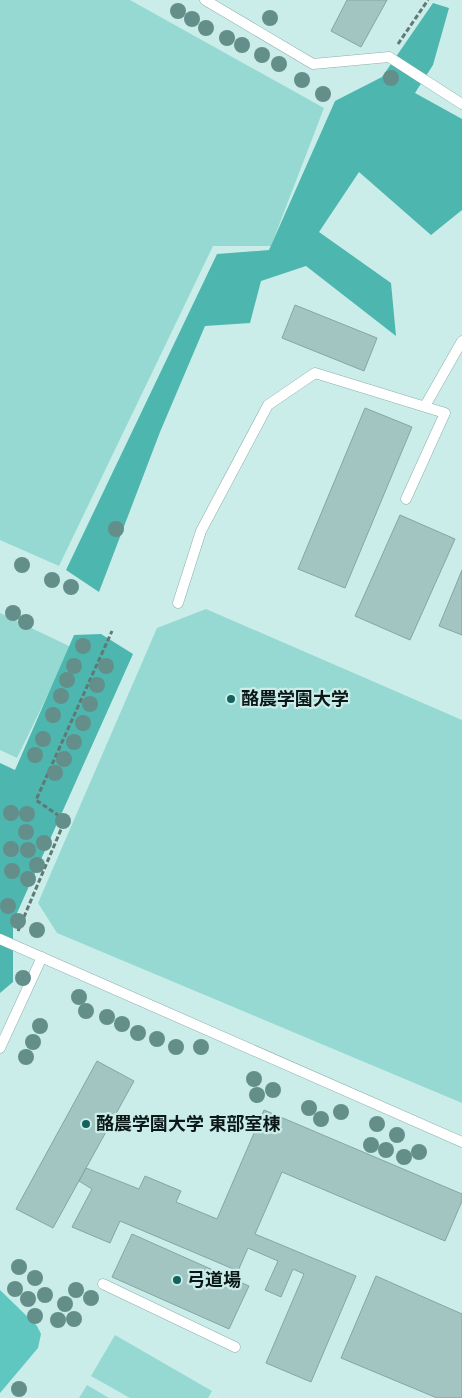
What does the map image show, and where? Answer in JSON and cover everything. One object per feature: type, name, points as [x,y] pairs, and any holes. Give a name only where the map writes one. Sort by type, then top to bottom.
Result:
[{"type":"lane","points":[[205,0],[313,64],[389,57],[462,104]]},
{"type":"lane","points":[[424,406],[462,341]]},
{"type":"lane","points":[[178,603],[201,531],[268,405],[315,373],[445,413],[406,499]]},
{"type":"lane","points":[[0,939],[462,1142]]},
{"type":"lane","points":[[0,1048],[42,958]]},
{"type":"lane","points":[[103,1284],[235,1347]]},
{"type":"path","points":[[389,57],[428,0]]},
{"type":"path","points":[[12,944],[65,820],[36,800],[112,631]]},
{"type":"shaded area","points":[[0,0],[130,0],[324,108],[271,246],[213,246],[59,566],[0,540]]},
{"type":"shaded area","points":[[433,3],[449,8],[433,65],[415,93],[462,119],[462,210],[431,235],[359,172],[319,232],[391,283],[396,336],[306,266],[261,281],[250,323],[205,326],[160,432],[99,592],[66,570],[217,254],[269,250],[335,101],[382,77]]},
{"type":"shaded area","points":[[206,609],[462,720],[462,1103],[57,933],[38,903],[157,628]]},
{"type":"shaded area","points":[[0,613],[71,647],[17,758],[0,750]]},
{"type":"shaded area","points":[[101,634],[133,654],[13,922],[13,982],[0,993],[0,763],[15,770],[74,635]]},
{"type":"shaded area","points":[[0,1290],[37,1326],[41,1334],[38,1348],[0,1393]]},
{"type":"shaded area","points":[[115,1335],[212,1391],[208,1398],[130,1398],[91,1376]]},
{"type":"shaded area","points":[[87,1385],[109,1398],[79,1398]]},
{"type":"building","points":[[347,0],[387,0],[361,47],[331,31]]},
{"type":"building","points":[[295,305],[377,338],[364,371],[282,338]]},
{"type":"building","points":[[365,408],[412,427],[345,588],[298,569]]},
{"type":"building","points":[[400,515],[455,539],[410,640],[355,616]]},
{"type":"building","points":[[462,570],[462,635],[439,626]]},
{"type":"building","name":"酪農学園大学 東部室棟","points":[[97,1061],[134,1081],[53,1228],[16,1209]]},
{"type":"building","points":[[264,1110],[462,1194],[462,1201],[445,1241],[282,1172],[255,1234],[356,1276],[311,1382],[266,1363],[304,1274],[293,1269],[281,1297],[265,1290],[278,1261],[248,1248],[238,1271],[120,1221],[110,1243],[72,1227],[92,1189],[79,1181],[86,1168],[139,1189],[145,1176],[181,1191],[176,1202],[217,1219]]},
{"type":"building","name":"弓道場","points":[[132,1234],[249,1286],[229,1329],[112,1277]]},
{"type":"building","points":[[376,1276],[462,1314],[462,1398],[437,1398],[341,1358]]},
{"type":"place","name":"酪農学園大学","points":[[231,699]]},
{"type":"place","name":"酪農学園大学 東部室棟","points":[[86,1124]]},
{"type":"place","name":"弓道場","points":[[177,1280]]}]
